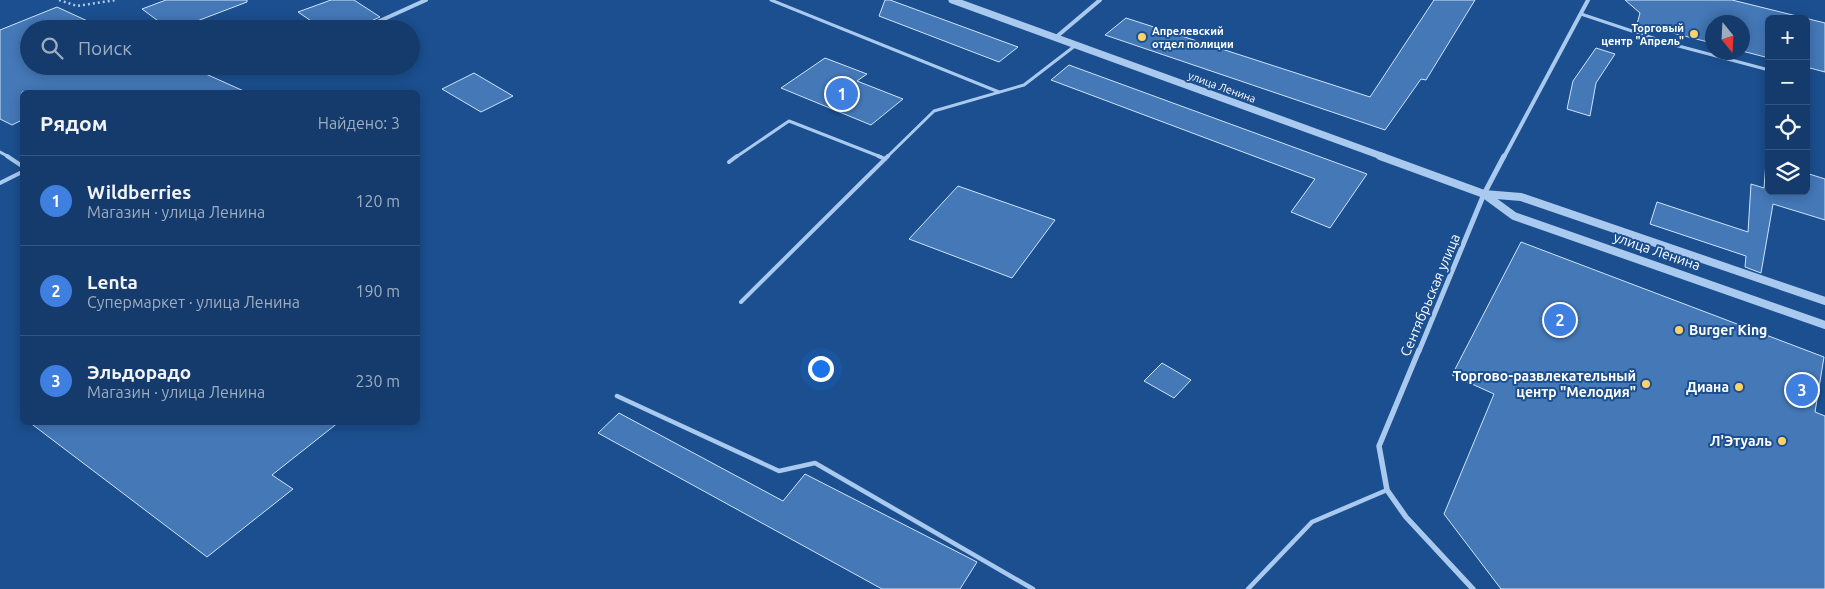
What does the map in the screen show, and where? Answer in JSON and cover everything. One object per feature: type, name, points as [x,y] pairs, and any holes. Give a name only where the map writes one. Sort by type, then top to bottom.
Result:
[{"type":"street","points":[[382,20],[426,0]]},
{"type":"street","name":"улица Ленина","points":[[952,0],[1484,194],[1521,197],[1825,301]]},
{"type":"street","points":[[1055,38],[1100,0]]},
{"type":"street","name":"Сентябрьская улица","points":[[1473,589],[1406,517],[1387,490],[1379,446],[1484,194],[1588,0]]},
{"type":"street","name":"улица Ленина","points":[[1484,194],[1514,216],[1825,325]]},
{"type":"lane","points":[[771,0],[999,92]]},
{"type":"lane","points":[[1581,14],[1671,44],[1765,69]]},
{"type":"lane","points":[[741,302],[934,111],[1024,85],[1076,45]]},
{"type":"lane","points":[[729,162],[789,121],[885,160]]},
{"type":"lane","points":[[0,152],[20,165]]},
{"type":"lane","points":[[0,183],[20,173]]},
{"type":"lane","points":[[617,396],[779,471],[815,463],[1033,589]]},
{"type":"lane","points":[[1248,589],[1312,522],[1387,490]]},
{"type":"path","points":[[59,0],[77,6],[116,0]]},
{"type":"building","points":[[166,0],[247,0],[247,2],[200,20],[157,20],[142,9]]},
{"type":"building","points":[[331,0],[354,0],[380,17],[373,20],[310,20],[298,12]]},
{"type":"building","points":[[885,0],[890,0],[1018,47],[999,62],[879,16]]},
{"type":"building","points":[[1434,0],[1475,0],[1426,80],[1421,79],[1385,130],[1105,35],[1126,18],[1370,97]]},
{"type":"building","name":"Торговый центр \"Апрель\"","points":[[1625,0],[1732,0],[1793,15],[1765,15],[1765,57],[1750,53],[1750,15],[1705,15],[1705,41],[1637,24],[1640,13]]},
{"type":"building","points":[[57,7],[85,20],[25,20]]},
{"type":"building","name":"Торговый центр \"Апрель\"","points":[[1810,19],[1825,23],[1825,72],[1810,68]]},
{"type":"building","points":[[20,22],[20,75],[208,75],[242,90],[20,90],[20,121],[12,125],[0,119],[0,30]]},
{"type":"building","points":[[1596,48],[1615,54],[1596,83],[1590,116],[1567,109],[1573,81]]},
{"type":"building","points":[[825,58],[867,74],[857,81],[903,99],[871,125],[781,88]]},
{"type":"building","points":[[1069,65],[1367,174],[1330,228],[1291,212],[1315,179],[1051,80]]},
{"type":"building","points":[[474,73],[513,96],[481,112],[442,89]]},
{"type":"building","points":[[1810,174],[1825,179],[1825,220],[1773,204],[1761,273],[1745,267],[1746,256],[1650,224],[1657,202],[1748,232],[1751,184],[1764,188],[1765,175],[1765,195],[1810,195]]},
{"type":"building","points":[[958,186],[1055,220],[1012,278],[909,239]]},
{"type":"building","points":[[1521,242],[1824,357],[1815,412],[1825,416],[1825,589],[1501,589],[1444,514],[1494,394],[1452,375]]},
{"type":"building","points":[[1162,363],[1191,380],[1174,398],[1144,381]]},
{"type":"building","points":[[619,413],[783,501],[805,474],[977,562],[960,589],[882,589],[598,433]]},
{"type":"building","points":[[33,425],[335,425],[272,475],[293,489],[207,557]]},
{"type":"place","name":"Торговый центр \"Апрель\"","points":[[1694,34]]},
{"type":"place","name":"Апрелевский отдел полиции","points":[[1142,37]]},
{"type":"place","name":"Wildberries","points":[[842,94]]},
{"type":"place","name":"Lenta","points":[[1560,320]]},
{"type":"place","name":"Burger King","points":[[1679,330]]},
{"type":"place","name":"Торгово-развлекательный центр \"Мелодия\"","points":[[1646,384]]},
{"type":"place","name":"Диана","points":[[1739,387]]},
{"type":"place","name":"Эльдорадо","points":[[1802,390]]},
{"type":"place","name":"Л'Этуаль","points":[[1782,441]]}]
